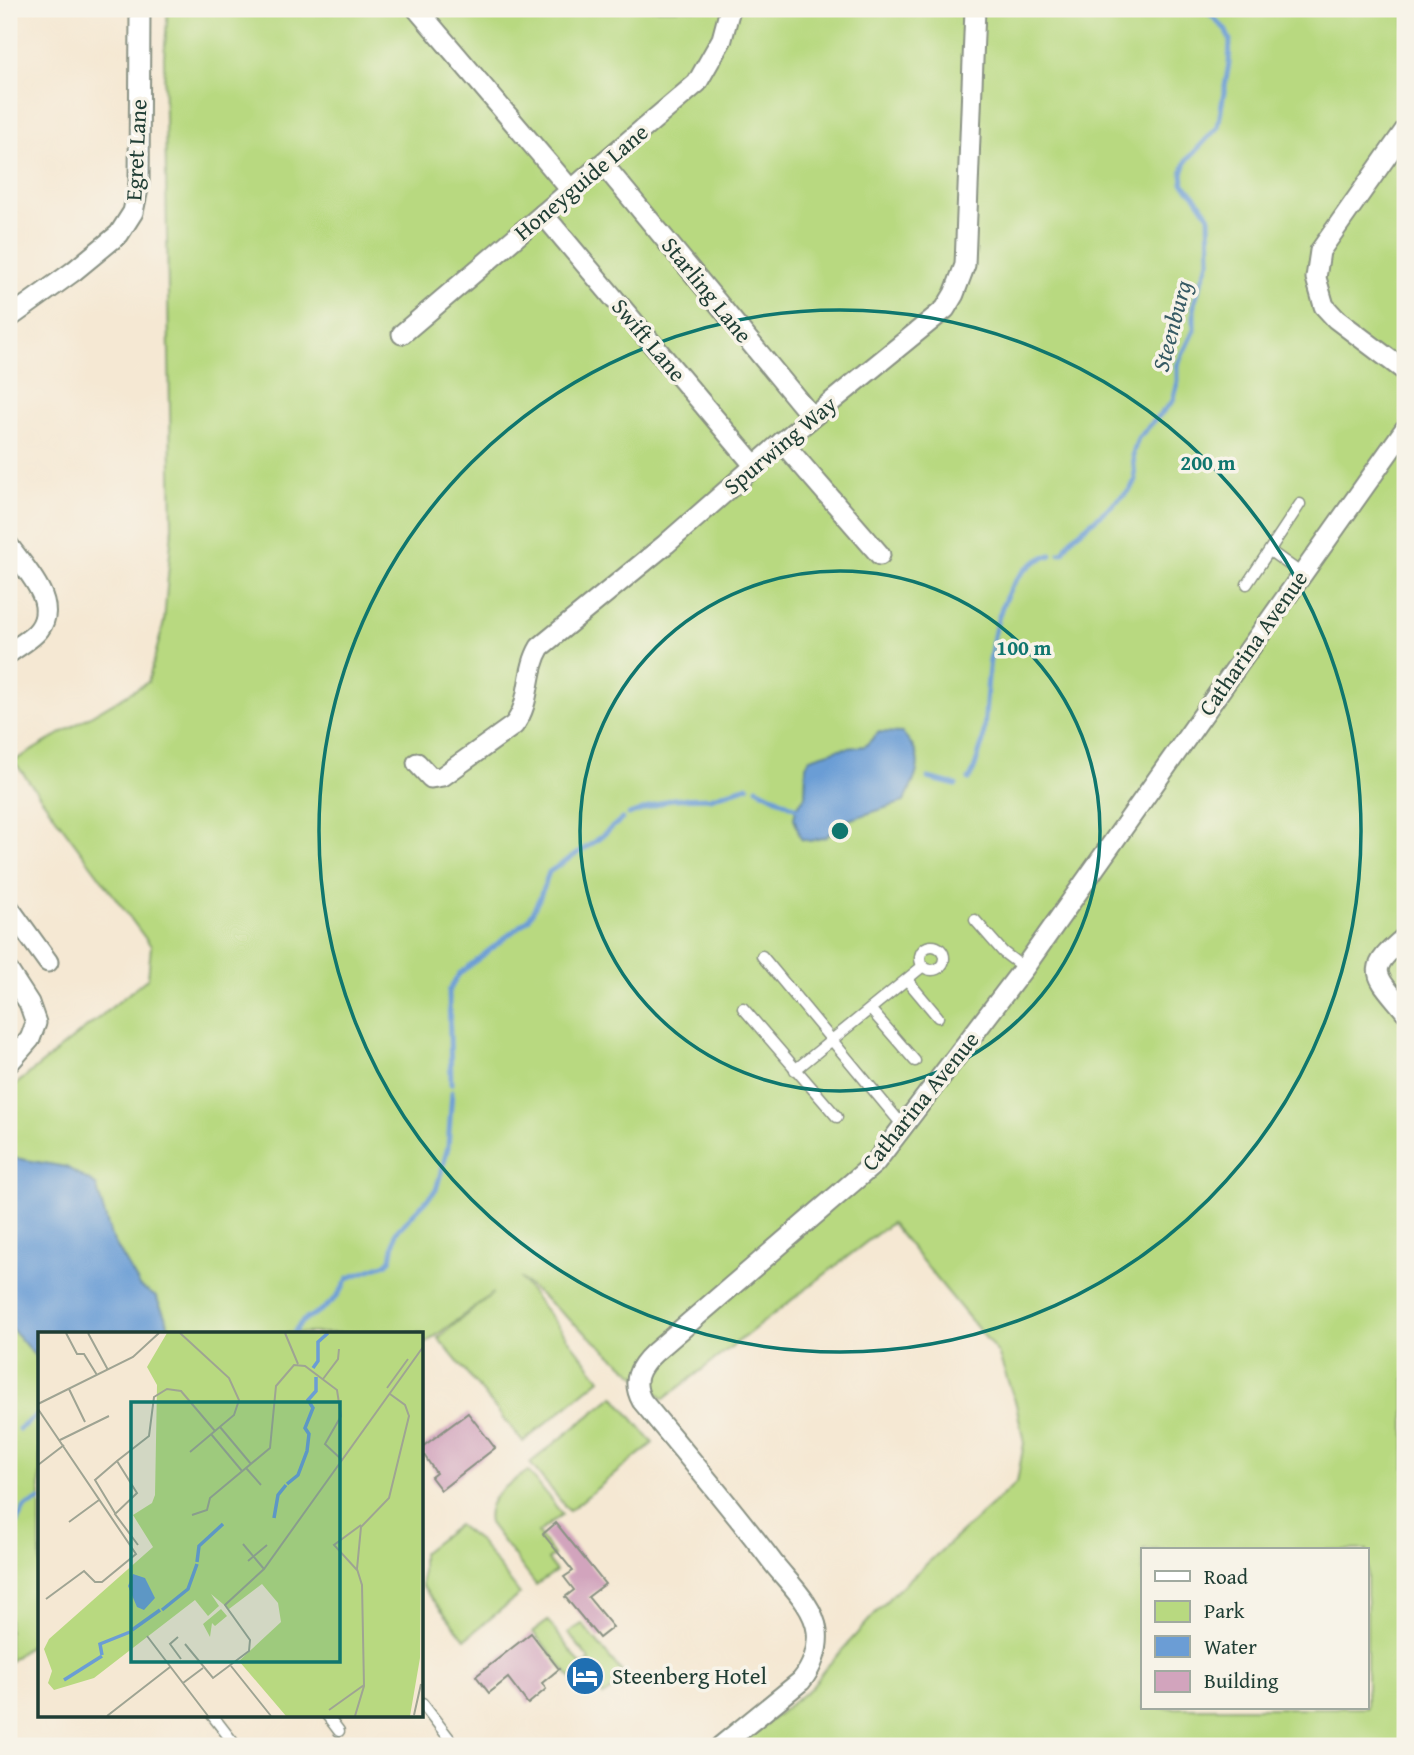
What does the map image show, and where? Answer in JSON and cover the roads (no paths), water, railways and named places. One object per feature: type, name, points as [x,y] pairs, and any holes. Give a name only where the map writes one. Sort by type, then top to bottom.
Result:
[{"type":"street","name":"Egret Lane","points":[[9,318],[119,234],[133,212],[139,184],[140,9]]},
{"type":"street","points":[[417,9],[571,190]]},
{"type":"street","name":"Honeyguide Lane","points":[[402,334],[697,83],[722,39],[730,9]]},
{"type":"street","name":"Spurwing Way","points":[[416,763],[431,778],[443,776],[514,724],[523,714],[532,665],[540,648],[666,544],[754,465],[945,309],[962,275],[966,237],[975,9]]},
{"type":"street","points":[[1405,130],[1320,251],[1316,278],[1324,306],[1336,319],[1405,371]]},
{"type":"street","name":"Starling Lane","points":[[603,164],[812,417]]},
{"type":"street","name":"Swift Lane","points":[[543,214],[754,465]]},
{"type":"street","name":"Catharina Avenue","points":[[721,1746],[802,1681],[815,1655],[817,1631],[809,1609],[728,1503],[642,1401],[636,1387],[637,1375],[654,1353],[876,1163],[1024,968],[1405,429]]},
{"type":"street","points":[[782,442],[880,555]]},
{"type":"street","points":[[9,546],[39,588],[45,601],[45,610],[38,631],[9,653]]},
{"type":"street","points":[[9,908],[48,962]]},
{"type":"street","points":[[1405,937],[1387,952],[1378,967],[1379,977],[1405,1011]]},
{"type":"street","points":[[9,972],[29,1003],[36,1023],[30,1039],[9,1063]]},
{"type":"lane","points":[[1247,584],[1300,504]]},
{"type":"lane","points":[[1270,551],[1302,573]]},
{"type":"lane","points":[[975,920],[1003,952],[1024,968]]},
{"type":"lane","points":[[762,956],[904,1127]]},
{"type":"lane","points":[[795,1070],[923,966]]},
{"type":"lane","points":[[907,980],[938,1017]]},
{"type":"lane","points":[[743,1008],[836,1117]]},
{"type":"lane","points":[[871,1010],[915,1061]]},
{"type":"lane","points":[[424,1706],[455,1746]]},
{"type":"lane","points":[[213,1716],[236,1746]]},
{"type":"lane","points":[[328,1716],[340,1731]]},
{"type":"water","points":[[879,732],[902,733],[915,750],[918,766],[904,802],[842,822],[826,837],[810,841],[801,839],[794,818],[796,808],[805,796],[806,766],[810,758],[839,749],[865,746]]},
{"type":"water","points":[[15,1158],[66,1167],[96,1185],[111,1236],[140,1286],[156,1297],[170,1332],[38,1332],[38,1366],[36,1357],[9,1326],[9,1160]]},
{"type":"waterway","name":"Steenburg","points":[[1060,553],[1070,540],[1130,490],[1135,480],[1133,453],[1138,438],[1173,401],[1177,386],[1177,366],[1194,330],[1194,303],[1210,258],[1209,216],[1183,183],[1182,173],[1187,160],[1218,127],[1229,63],[1230,40],[1225,29],[1205,9]]},
{"type":"waterway","name":"Steenburg","points":[[969,779],[983,742],[989,664],[1002,608],[1013,584],[1029,566],[1051,555]]},
{"type":"waterway","name":"Steenburg","points":[[928,778],[956,785]]},
{"type":"waterway","name":"Steenburg","points":[[629,815],[672,799],[710,798],[748,786]]},
{"type":"waterway","name":"Steenburg","points":[[757,788],[796,808]]},
{"type":"waterway","name":"Steenburg","points":[[451,1084],[449,991],[459,974],[529,919],[549,872],[596,841],[622,819]]},
{"type":"waterway","name":"Steenburg","points":[[295,1332],[303,1321],[335,1299],[348,1278],[386,1264],[391,1259],[396,1232],[436,1190],[448,1147],[452,1092]]},
{"type":"waterway","points":[[19,1429],[38,1415]]},
{"type":"waterway","name":"Steenburg","points":[[9,1536],[25,1507],[38,1501]]},
{"type":"place","name":"Steenberg Hotel","points":[[585,1676]]}]
